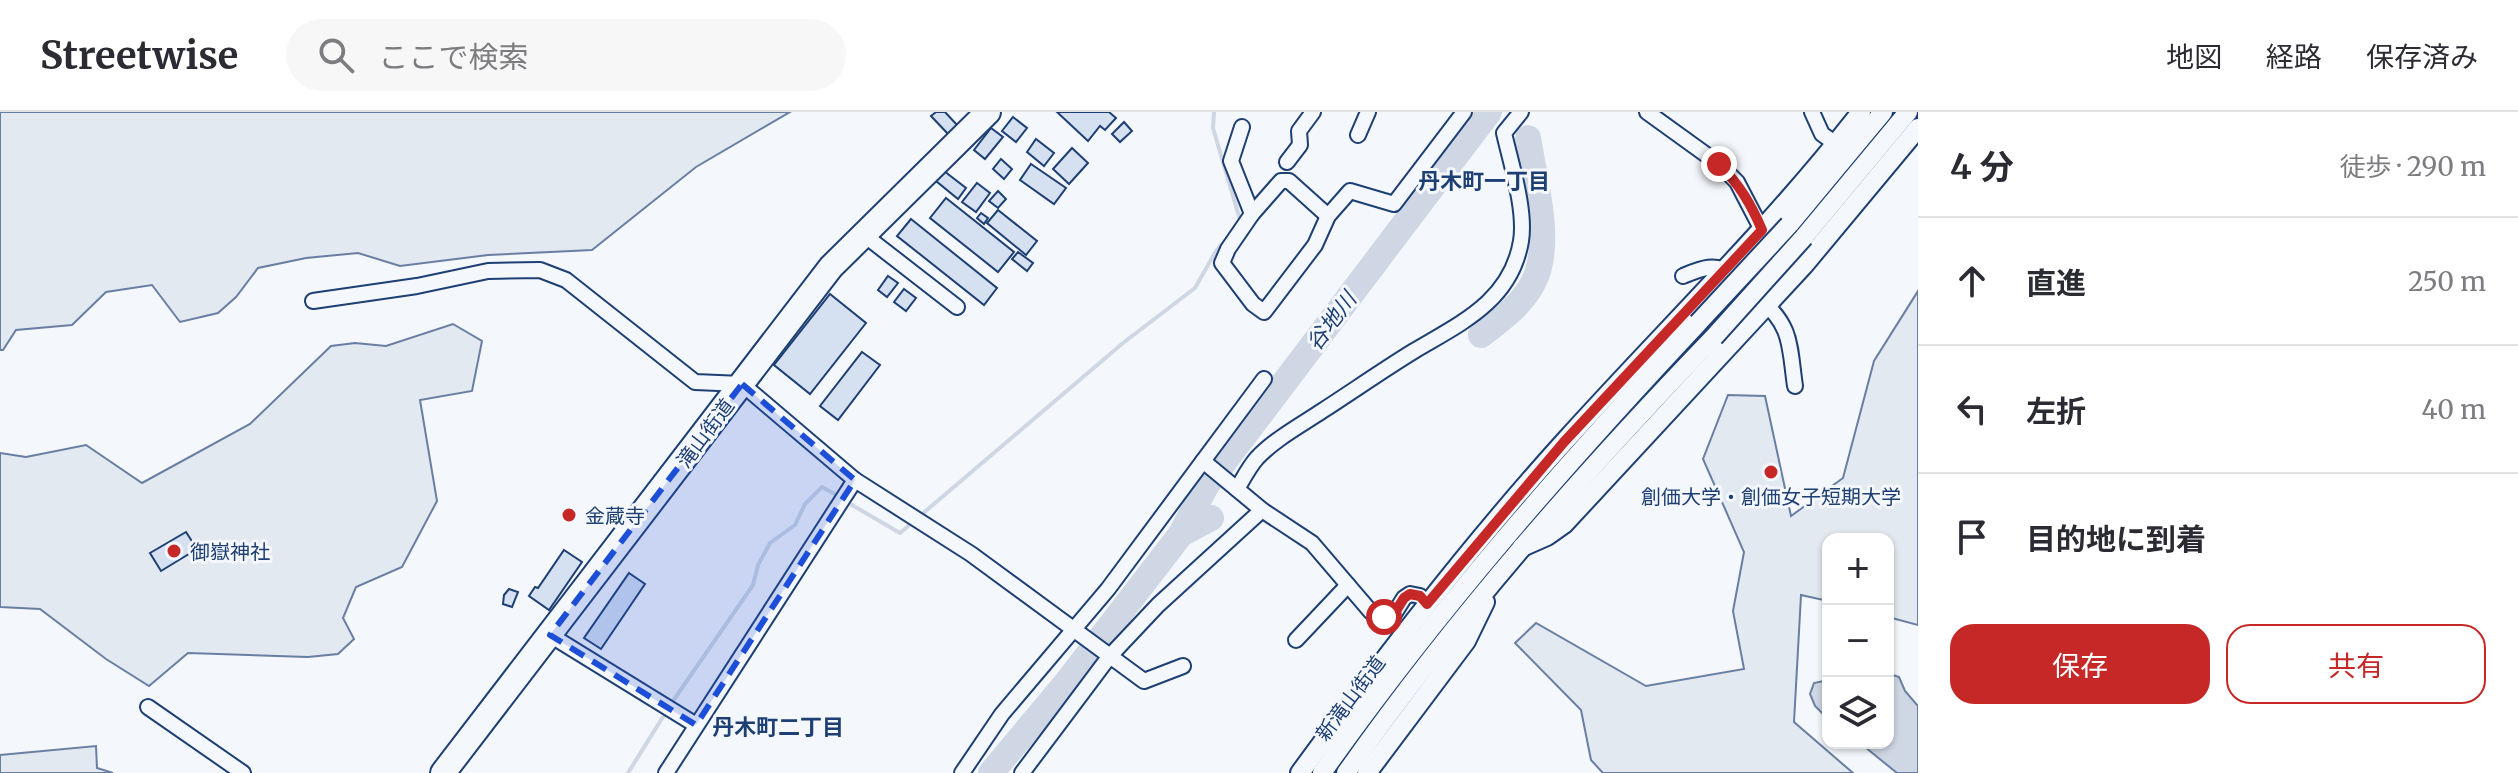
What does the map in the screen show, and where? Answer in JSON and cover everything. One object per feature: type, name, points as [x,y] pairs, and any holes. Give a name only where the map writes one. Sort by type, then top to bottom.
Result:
[{"type":"highway","name":"滝山街道","points":[[443,773],[831,267],[988,112]]},
{"type":"main road","points":[[1300,773],[1396,641],[1564,442],[1762,230],[1861,112]]},
{"type":"main road","points":[[1797,231],[1883,112]]},
{"type":"main road","points":[[1797,231],[1908,112]]},
{"type":"main road","points":[[1522,547],[1564,524],[1804,265],[1918,128]]},
{"type":"main road","name":"新滝山街道","points":[[1322,773],[1443,611],[1606,421],[1698,323],[1797,231]]},
{"type":"main road","name":"新滝山街道","points":[[1346,773],[1454,628],[1627,428],[1714,337],[1797,231]]},
{"type":"main road","points":[[1367,773],[1466,641],[1497,578]]},
{"type":"street","points":[[1358,135],[1368,112]]},
{"type":"street","points":[[1328,216],[1289,181],[1281,181],[1252,214],[1222,263],[1253,304],[1264,312],[1315,245],[1328,216],[1350,191],[1390,210],[1464,112]]},
{"type":"street","points":[[1234,486],[1257,458],[1295,429],[1414,351],[1470,319],[1491,302],[1503,287],[1515,264],[1522,238],[1518,197],[1504,133],[1521,112]]},
{"type":"street","points":[[1647,112],[1719,164],[1737,182],[1762,230],[1804,265]]},
{"type":"street","points":[[1812,112],[1822,134],[1836,144]]},
{"type":"street","points":[[1287,162],[1300,145],[1299,131],[1312,113]]},
{"type":"street","points":[[1242,127],[1231,161],[1252,214]]},
{"type":"street","points":[[863,234],[957,307]]},
{"type":"street","points":[[1683,276],[1707,266],[1726,270],[1779,316],[1787,331],[1795,386]]},
{"type":"street","points":[[313,301],[417,286],[488,271],[540,270],[566,280],[695,382],[742,384],[855,480],[971,554],[1144,681],[1183,666]]},
{"type":"street","points":[[962,773],[1002,714],[1078,632],[1264,379]]},
{"type":"street","points":[[1205,462],[1262,510],[1312,543],[1371,612],[1384,617],[1394,614],[1410,594],[1420,596],[1427,604]]},
{"type":"street","points":[[666,773],[855,480]]},
{"type":"street","points":[[1022,773],[1107,655],[1262,510]]},
{"type":"street","points":[[1296,640],[1348,585]]},
{"type":"street","points":[[550,635],[696,725]]},
{"type":"street","points":[[148,707],[243,773]]},
{"type":"highlighted area","points":[[742,384],[855,480],[696,725],[550,635]]},
{"type":"shaded area","points":[[0,112],[790,112],[696,167],[592,250],[488,255],[400,266],[358,253],[306,258],[258,268],[236,297],[218,313],[180,322],[152,285],[106,292],[72,325],[16,330],[0,350]]},
{"type":"shaded area","points":[[1918,291],[1918,625],[1894,619],[1894,533],[1822,533],[1822,600],[1801,595],[1794,722],[1853,773],[1603,773],[1591,760],[1581,710],[1515,643],[1536,623],[1646,686],[1744,669],[1733,611],[1744,552],[1703,459],[1728,395],[1765,396],[1791,516],[1843,478],[1874,361]]},
{"type":"shaded area","points":[[453,324],[482,341],[472,391],[420,400],[437,501],[402,567],[356,587],[343,618],[354,639],[338,654],[308,657],[188,653],[149,686],[106,659],[40,609],[0,607],[0,453],[26,457],[86,445],[142,483],[250,424],[331,346],[355,343],[386,346]]},
{"type":"shaded area","points":[[1894,675],[1899,677],[1905,691],[1918,706],[1918,773],[1897,773],[1867,749],[1894,749]]},
{"type":"shaded area","points":[[1822,681],[1822,713],[1810,694],[1814,683]]},
{"type":"shaded area","points":[[96,746],[97,768],[113,773],[0,773],[0,755]]},
{"type":"building","points":[[936,112],[945,112],[958,126],[949,135],[931,116]]},
{"type":"building","points":[[1057,112],[1109,112],[1116,118],[1105,130],[1100,126],[1088,141]]},
{"type":"building","points":[[1013,117],[1027,128],[1016,142],[1002,131]]},
{"type":"building","points":[[1124,122],[1132,131],[1120,142],[1112,134]]},
{"type":"building","points":[[991,128],[1003,137],[985,159],[974,150]]},
{"type":"building","points":[[1036,139],[1054,153],[1044,166],[1027,152]]},
{"type":"building","points":[[1072,148],[1088,163],[1069,184],[1053,169]]},
{"type":"building","points":[[1001,159],[1012,169],[1004,179],[993,169]]},
{"type":"building","points":[[1031,164],[1066,188],[1054,204],[1020,180]]},
{"type":"building","points":[[944,171],[966,188],[958,199],[936,181]]},
{"type":"building","points":[[977,183],[990,193],[976,212],[962,202]]},
{"type":"building","points":[[998,191],[1006,199],[998,208],[989,201]]},
{"type":"building","points":[[946,198],[1014,252],[998,272],[930,218]]},
{"type":"building","points":[[998,210],[1037,241],[1026,255],[987,223]]},
{"type":"building","points":[[981,213],[988,218],[984,224],[977,218]]},
{"type":"building","points":[[911,219],[997,288],[984,305],[897,236]]},
{"type":"building","points":[[1018,252],[1033,263],[1027,271],[1012,259]]},
{"type":"building","points":[[888,276],[898,283],[887,297],[878,290]]},
{"type":"building","points":[[904,289],[916,298],[906,311],[894,302]]},
{"type":"building","points":[[830,294],[866,323],[810,394],[774,365]]},
{"type":"building","points":[[862,352],[880,365],[838,420],[820,406]]},
{"type":"building","name":"御嶽神社","points":[[186,532],[197,549],[161,571],[150,553]]},
{"type":"building","points":[[564,550],[582,562],[549,610],[529,596]]},
{"type":"building","points":[[629,573],[645,584],[601,649],[584,638]]},
{"type":"building","points":[[509,589],[518,592],[512,607],[503,604],[504,595]]},
{"type":"waterway","points":[[1214,112],[1213,128],[1240,220]]},
{"type":"waterway","name":"谷地川","points":[[1181,534],[1206,486],[1489,112]]},
{"type":"waterway","name":"谷地川","points":[[1481,335],[1524,297],[1539,266],[1542,230],[1528,138]]},
{"type":"waterway","points":[[921,515],[1123,343],[1195,288],[1216,251],[1231,234]]},
{"type":"waterway","points":[[673,701],[753,585],[758,565],[770,543],[795,525],[805,504],[822,487],[840,497]]},
{"type":"waterway","points":[[852,505],[900,533],[914,521]]},
{"type":"waterway","name":"谷地川","points":[[991,773],[1067,682],[1181,534],[1211,518]]},
{"type":"waterway","points":[[628,773],[666,712]]},
{"type":"place","name":"創価大学・創価女子短期大学","points":[[1771,472]]},
{"type":"place","name":"金蔵寺","points":[[569,515]]},
{"type":"place","name":"御嶽神社","points":[[174,551]]},
{"type":"district","name":"丹木町一丁目","points":[[1484,181]]},
{"type":"district","name":"丹木町二丁目","points":[[778,727]]},
{"type":"route","points":[[1384,617],[1394,614],[1410,594],[1420,596],[1427,604],[1564,442],[1762,230],[1737,182],[1719,164]]}]
